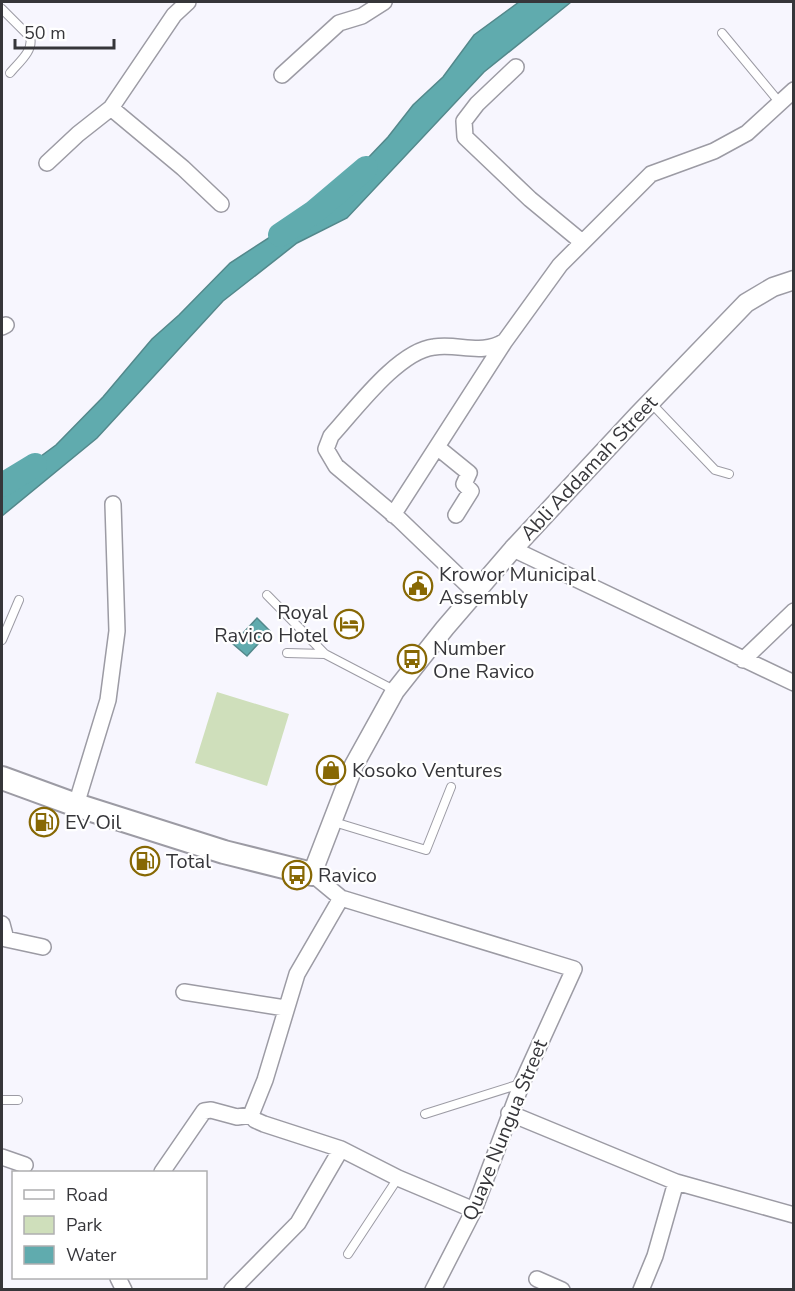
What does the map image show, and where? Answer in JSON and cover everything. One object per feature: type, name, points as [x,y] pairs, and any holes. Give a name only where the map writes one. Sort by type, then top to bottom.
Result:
[{"type":"main road","points":[[2,778],[76,805],[224,852],[312,874]]},
{"type":"street","points":[[47,163],[111,108],[174,15],[188,2]]},
{"type":"street","points":[[282,75],[339,23],[362,16],[384,2]]},
{"type":"street","points":[[516,67],[477,104],[464,121],[465,137],[530,199],[582,242]]},
{"type":"street","points":[[393,515],[505,341],[560,265],[651,174],[714,151],[747,133],[794,90]]},
{"type":"street","points":[[111,108],[183,168],[221,204]]},
{"type":"street","name":"Abli Addamah Street","points":[[312,874],[334,822],[354,765],[395,691],[445,627],[513,549],[650,401],[746,303],[773,287],[794,280]]},
{"type":"street","points":[[476,592],[336,466],[327,448],[331,435],[394,368],[413,354],[434,347],[485,350],[505,341]]},
{"type":"street","points":[[437,447],[469,473],[464,484],[471,491],[456,515]]},
{"type":"street","points":[[76,805],[108,700],[117,631],[113,504]]},
{"type":"street","points":[[513,549],[794,683]]},
{"type":"street","points":[[743,660],[794,611]]},
{"type":"street","points":[[251,1115],[266,1080],[285,1008],[297,974],[341,898],[312,874]]},
{"type":"street","name":"Quaye Nungua Street","points":[[341,898],[574,969],[509,1113],[474,1210],[433,1290]]},
{"type":"street","points":[[2,924],[6,939],[43,947]]},
{"type":"street","points":[[184,992],[285,1008]]},
{"type":"street","points":[[163,1171],[204,1111],[211,1110],[237,1117],[251,1115]]},
{"type":"street","points":[[509,1113],[676,1182],[794,1215]]},
{"type":"street","points":[[251,1115],[255,1120],[264,1124],[341,1149],[398,1178],[474,1210]]},
{"type":"street","points":[[232,1290],[298,1223],[341,1149]]},
{"type":"street","points":[[2,1157],[25,1165]]},
{"type":"street","points":[[641,1290],[655,1256],[676,1182]]},
{"type":"street","points":[[537,1279],[562,1290]]},
{"type":"lane","points":[[2,9],[30,37],[31,42],[30,49],[10,73]]},
{"type":"lane","points":[[722,33],[780,103]]},
{"type":"lane","points":[[650,401],[715,470],[729,474]]},
{"type":"lane","points":[[267,595],[325,654],[395,691]]},
{"type":"lane","points":[[2,640],[19,600]]},
{"type":"lane","points":[[287,653],[325,654]]},
{"type":"lane","points":[[334,822],[426,850],[450,787]]},
{"type":"lane","points":[[425,1114],[522,1083]]},
{"type":"lane","points":[[2,1100],[18,1100]]},
{"type":"lane","points":[[348,1254],[398,1178]]},
{"type":"green space","points":[[217,692],[289,714],[267,786],[195,763]]},
{"type":"water","points":[[519,2],[571,2],[484,72],[347,218],[297,243],[223,301],[97,438],[2,516],[2,485],[56,445],[103,397],[152,339],[230,263],[281,230],[332,204],[346,181],[388,137],[413,105],[443,77],[474,35]]},
{"type":"water","points":[[257,618],[270,631],[247,656],[233,644]]},
{"type":"waterway","points":[[280,235],[314,212],[366,168]]},
{"type":"waterway","points":[[2,485],[35,465]]},
{"type":"place","name":"Krowor Municipal Assembly","points":[[418,586]]},
{"type":"place","name":"Royal Ravico Hotel","points":[[349,624]]},
{"type":"place","name":"Number One Ravico","points":[[412,659]]},
{"type":"place","name":"Kosoko Ventures","points":[[331,770]]},
{"type":"place","name":"EV Oil","points":[[44,822]]},
{"type":"place","name":"Total","points":[[145,861]]},
{"type":"place","name":"Ravico","points":[[297,875]]}]
